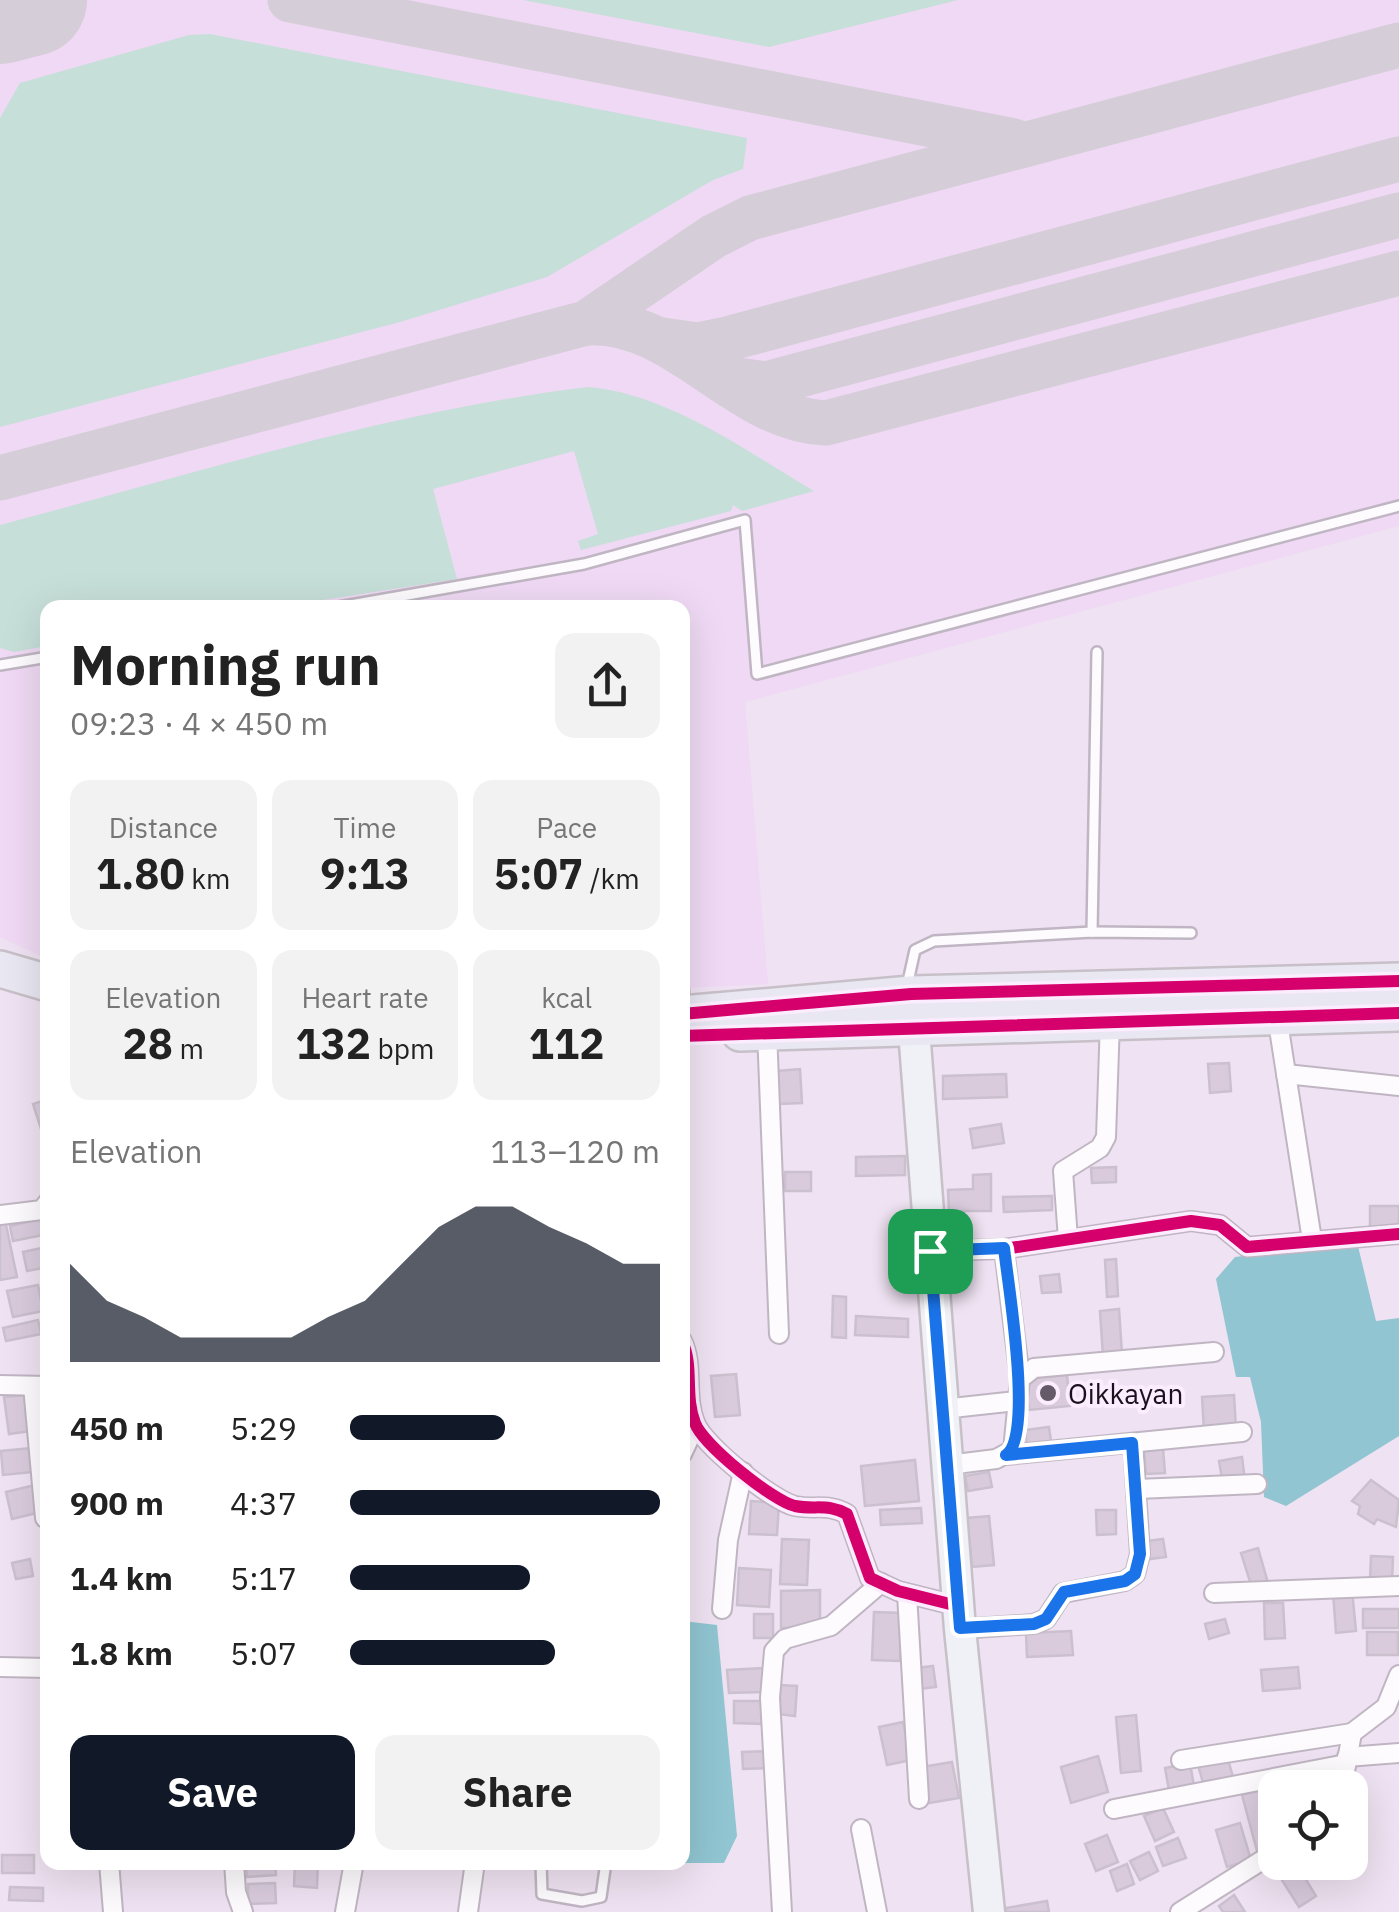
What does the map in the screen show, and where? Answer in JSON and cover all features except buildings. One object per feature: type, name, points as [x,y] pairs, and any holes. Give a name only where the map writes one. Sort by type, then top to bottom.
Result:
[{"type":"highway","points":[[0,969],[40,981]]},
{"type":"highway","points":[[690,1021],[1399,981]]},
{"type":"highway","points":[[0,994],[40,1005]]},
{"type":"highway","points":[[690,1022],[766,1031],[913,1010],[1110,1021],[1399,1013]]},
{"type":"main road","points":[[913,1010],[959,1617],[989,1912]]},
{"type":"street","points":[[1277,1016],[1312,1240]]},
{"type":"street","points":[[1068,1239],[1062,1171],[1100,1148],[1106,1137],[1110,1021]]},
{"type":"street","points":[[766,1031],[779,1334]]},
{"type":"street","points":[[1286,1074],[1399,1086]]},
{"type":"street","points":[[0,1215],[40,1213]]},
{"type":"street","points":[[930,1251],[1004,1248],[1191,1221],[1220,1225],[1247,1247],[1399,1234]]},
{"type":"street","points":[[1004,1248],[1020,1379],[1017,1443],[1006,1455]]},
{"type":"street","points":[[1020,1379],[1026,1372],[1043,1366],[1214,1352]]},
{"type":"street","points":[[0,1385],[40,1386]]},
{"type":"street","points":[[690,1396],[696,1426],[743,1472],[794,1506],[830,1504],[847,1514],[870,1578],[959,1617],[1034,1624],[1046,1619],[1064,1592],[1125,1581],[1135,1574],[1140,1554],[1132,1443]]},
{"type":"street","points":[[943,1409],[1016,1401]]},
{"type":"street","points":[[690,1438],[696,1426]]},
{"type":"street","points":[[948,1465],[1006,1455],[1242,1432]]},
{"type":"street","points":[[722,1609],[732,1513],[743,1472]]},
{"type":"street","points":[[1137,1489],[1257,1484]]},
{"type":"street","points":[[782,1912],[770,1698],[774,1652],[785,1639],[831,1626],[881,1583]]},
{"type":"street","points":[[1214,1593],[1399,1586]]},
{"type":"street","points":[[907,1594],[919,1800]]},
{"type":"street","points":[[0,1667],[40,1668]]},
{"type":"street","points":[[1181,1760],[1352,1733],[1386,1707],[1399,1675]]},
{"type":"street","points":[[1345,1770],[1352,1733]]},
{"type":"street","points":[[1114,1808],[1346,1760],[1399,1753]]},
{"type":"street","points":[[861,1830],[877,1912]]},
{"type":"street","points":[[1181,1912],[1258,1863]]},
{"type":"street","points":[[110,1870],[113,1912]]},
{"type":"street","points":[[235,1870],[236,1892],[244,1912]]},
{"type":"street","points":[[345,1912],[353,1870]]},
{"type":"street","points":[[468,1912],[474,1870]]},
{"type":"lane","points":[[379,600],[584,564],[745,520],[758,674],[1399,506]]},
{"type":"lane","points":[[1092,932],[1097,652]]},
{"type":"lane","points":[[0,665],[40,658]]},
{"type":"lane","points":[[913,1010],[906,983],[909,966],[915,950],[925,943],[1092,932],[1191,933]]},
{"type":"lane","points":[[540,1870],[542,1894],[582,1901],[600,1897],[605,1870]]},
{"type":"shaded area","points":[[0,0],[1399,0],[1399,526],[745,702],[768,984],[690,988],[690,600],[40,600],[40,956],[0,937]]},
{"type":"green space","points":[[523,0],[958,0],[769,47]]},
{"type":"green space","points":[[210,34],[747,138],[743,169],[713,180],[547,277],[400,322],[0,427],[0,118],[20,83],[189,35]]},
{"type":"green space","points":[[588,387],[648,401],[734,442],[814,491],[742,511],[733,505],[731,511],[581,550],[578,541],[598,534],[574,451],[433,489],[457,579],[324,600],[40,600],[40,647],[14,652],[0,648],[0,525],[366,428]]},
{"type":"water","points":[[1357,1242],[1376,1321],[1399,1318],[1399,1436],[1286,1506],[1264,1497],[1261,1422],[1250,1377],[1236,1377],[1216,1279],[1235,1257]]},
{"type":"water","points":[[690,1622],[717,1625],[737,1836],[724,1863],[690,1863]]},
{"type":"taxiway","points":[[290,0],[1014,141]]},
{"type":"taxiway","points":[[0,478],[586,323],[714,236],[750,218],[1399,45]]},
{"type":"taxiway","points":[[662,340],[698,345],[727,339],[1399,159]]},
{"type":"taxiway","points":[[724,378],[766,384],[1399,215]]},
{"type":"taxiway","points":[[586,323],[619,325],[649,336],[764,405],[794,418],[826,423],[1399,273]]},
{"type":"runway","points":[[0,8],[31,0]]},
{"type":"cycle path","points":[[690,1013],[911,994],[1399,981]]},
{"type":"cycle path","points":[[690,1036],[1399,1013]]},
{"type":"cycle path","points":[[930,1251],[1004,1249],[1191,1221],[1220,1225],[1247,1247],[1399,1234]]},
{"type":"cycle path","points":[[690,1402],[701,1433],[724,1458],[756,1483],[795,1506],[847,1514],[870,1578],[898,1591],[958,1606]]},
{"type":"place","name":"Oikkayan","points":[[1048,1393]]},
{"type":"route","points":[[1004,1248],[1020,1379],[1017,1443],[1006,1455],[1132,1443],[1140,1554],[1135,1574],[1125,1581],[1064,1592],[1046,1619],[1034,1624],[960,1628],[930,1251],[1004,1248]]}]
